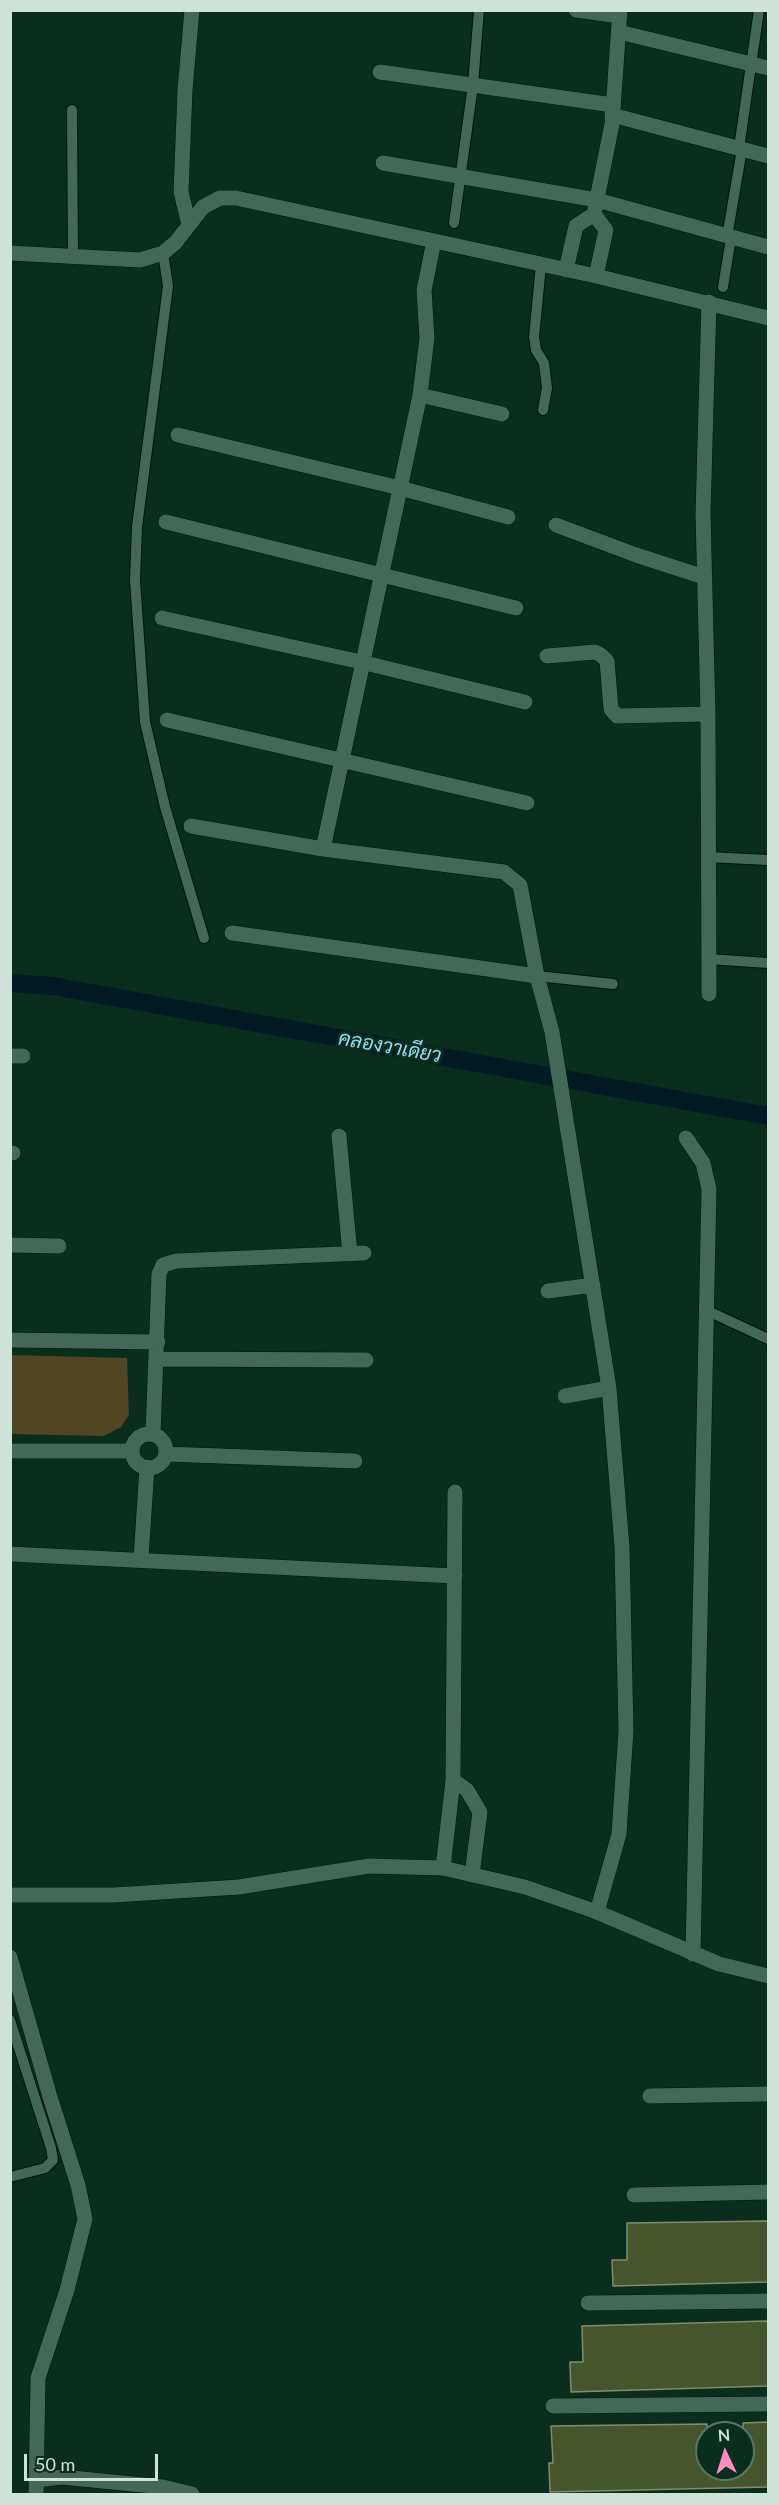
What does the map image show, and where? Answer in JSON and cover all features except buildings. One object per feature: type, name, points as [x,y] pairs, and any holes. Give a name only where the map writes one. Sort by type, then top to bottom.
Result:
[{"type":"street","points":[[189,225],[182,192],[192,10]]},
{"type":"street","points":[[566,270],[576,226],[595,207],[613,110],[620,13],[576,10]]},
{"type":"street","points":[[619,32],[768,68]]},
{"type":"street","points":[[380,72],[473,85],[613,110],[768,156]]},
{"type":"street","points":[[383,163],[462,177],[768,247]]},
{"type":"street","points":[[10,253],[140,260],[163,253],[203,207],[220,198],[236,198],[596,276],[768,318]]},
{"type":"street","points":[[595,207],[606,230],[596,276]]},
{"type":"street","points":[[322,849],[420,395],[427,338],[424,290],[434,241]]},
{"type":"street","points":[[709,302],[703,514],[708,714],[709,994]]},
{"type":"street","points":[[420,395],[502,414]]},
{"type":"street","points":[[178,435],[400,488],[508,517]]},
{"type":"street","points":[[166,522],[516,608]]},
{"type":"street","points":[[556,525],[704,577]]},
{"type":"street","points":[[162,618],[361,662],[525,702]]},
{"type":"street","points":[[547,656],[595,652],[601,655],[607,661],[611,709],[617,717],[708,714]]},
{"type":"street","points":[[167,720],[527,803]]},
{"type":"street","points":[[191,826],[322,849],[504,872],[520,885],[537,976],[552,1032],[609,1388],[622,1547],[626,1731],[619,1834],[597,1912]]},
{"type":"street","points":[[232,933],[537,976]]},
{"type":"street","points":[[153,1434],[159,1274],[163,1265],[176,1261],[357,1253],[339,1136]]},
{"type":"street","points":[[686,1138],[703,1163],[709,1189],[693,1954]]},
{"type":"street","points":[[10,1245],[59,1246]]},
{"type":"street","points":[[548,1291],[593,1285]]},
{"type":"street","points":[[10,1340],[158,1342]]},
{"type":"street","points":[[157,1359],[366,1360]]},
{"type":"street","points":[[565,1396],[609,1388]]},
{"type":"street","points":[[153,1434],[162,1439],[166,1454],[158,1466],[147,1467],[138,1464],[132,1451],[139,1437],[153,1434]]},
{"type":"street","points":[[10,1450],[132,1451]]},
{"type":"street","points":[[166,1454],[355,1461]]},
{"type":"street","points":[[141,1559],[147,1467]]},
{"type":"street","points":[[443,1868],[453,1780],[455,1492]]},
{"type":"street","points":[[10,1554],[455,1576]]},
{"type":"street","points":[[453,1780],[467,1790],[480,1812],[472,1875]]},
{"type":"street","points":[[10,1895],[114,1895],[239,1887],[369,1866],[443,1868],[525,1887],[597,1912],[719,1964],[768,1976]]},
{"type":"street","points":[[10,1957],[78,2185],[85,2219],[67,2290],[38,2378],[36,2487],[62,2477],[163,2487],[192,2494]]},
{"type":"street","points":[[650,2097],[768,2094]]},
{"type":"street","points":[[634,2195],[768,2192]]},
{"type":"street","points":[[588,2303],[768,2301]]},
{"type":"street","points":[[553,2406],[768,2403]]},
{"type":"lane","points":[[454,223],[473,85],[479,10]]},
{"type":"lane","points":[[723,287],[759,10]]},
{"type":"lane","points":[[72,110],[73,257]]},
{"type":"lane","points":[[163,253],[168,286],[137,527],[135,580],[145,722],[165,807],[204,938]]},
{"type":"lane","points":[[541,265],[534,338],[536,350],[544,363],[547,388],[543,410]]},
{"type":"lane","points":[[708,857],[768,860]]},
{"type":"lane","points":[[708,959],[768,963]]},
{"type":"lane","points":[[537,976],[613,984]]},
{"type":"lane","points":[[706,1310],[768,1339]]},
{"type":"lane","points":[[10,2020],[53,2160],[45,2168],[10,2177]]},
{"type":"shaded area","points":[[11,1355],[127,1358],[129,1415],[121,1427],[104,1436],[11,1434]]},
{"type":"waterway","name":"คลองวาเดียว","points":[[10,983],[53,986],[768,1116]]}]
